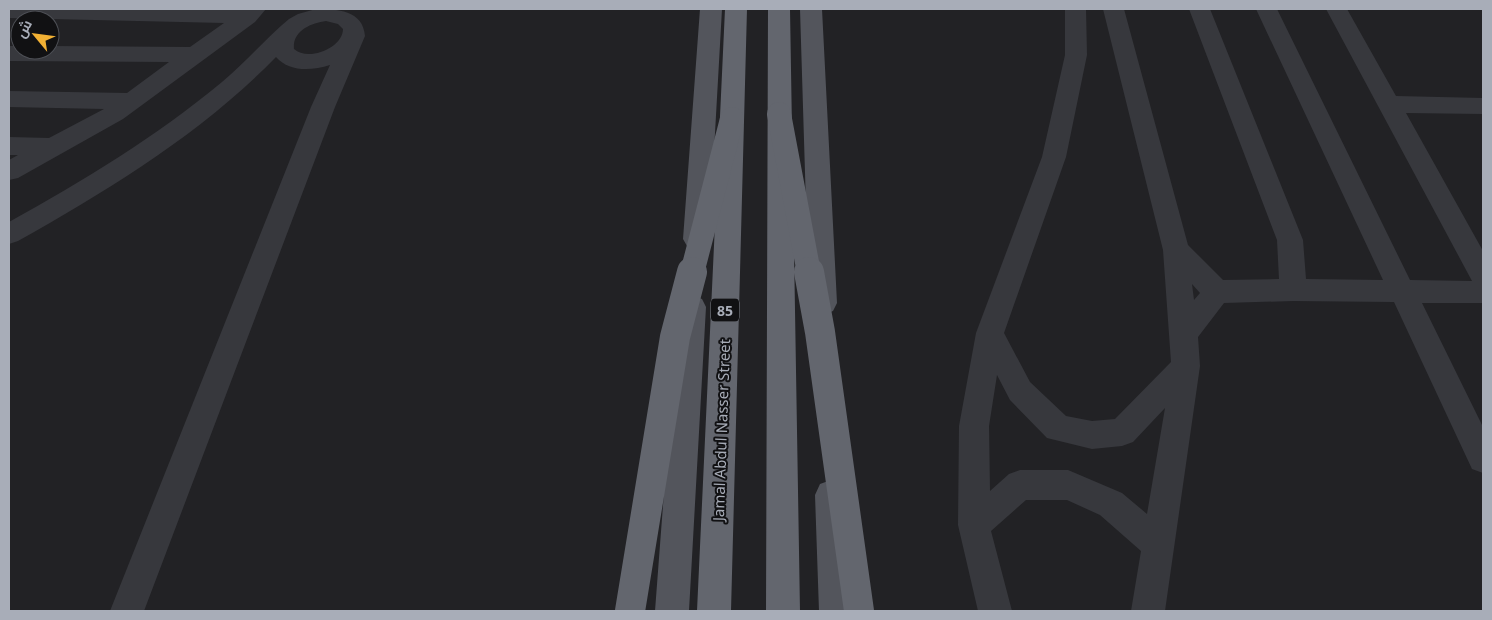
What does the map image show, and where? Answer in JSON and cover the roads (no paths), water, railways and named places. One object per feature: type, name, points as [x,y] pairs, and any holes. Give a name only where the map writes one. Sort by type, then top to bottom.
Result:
[{"type":"highway","name":"Jamal Abdul Nasser Street","points":[[714,611],[736,9]]},
{"type":"highway","points":[[779,9],[783,611]]},
{"type":"highway","points":[[779,114],[820,332],[859,611]]},
{"type":"highway","points":[[630,611],[675,337],[732,119]]},
{"type":"main road","points":[[672,611],[711,9]]},
{"type":"main road","points":[[811,9],[836,611]]},
{"type":"street","points":[[9,234],[55,209],[122,167],[183,125],[232,86],[310,9]]},
{"type":"street","points":[[127,611],[323,108],[366,9]]},
{"type":"street","points":[[995,611],[974,526],[974,426],[990,333],[1054,157],[1076,55],[1075,9]]},
{"type":"street","points":[[1113,9],[1176,250],[1186,366],[1157,543],[1148,611]]},
{"type":"street","points":[[1199,9],[1290,240],[1293,290]]},
{"type":"street","points":[[1266,9],[1483,459]]},
{"type":"street","points":[[1338,9],[1483,275]]},
{"type":"street","points":[[9,12],[251,13]]},
{"type":"street","points":[[9,171],[115,113],[251,13]]},
{"type":"street","points":[[232,86],[264,71],[302,61],[332,57],[344,50],[353,40],[355,28],[350,21],[341,16],[329,14],[309,18],[289,30],[282,42],[282,50],[288,56],[302,61],[318,79],[323,108]]},
{"type":"street","points":[[9,52],[195,55]]},
{"type":"street","points":[[9,100],[130,102]]},
{"type":"street","points":[[1390,104],[1483,106]]},
{"type":"street","points":[[9,146],[53,147]]},
{"type":"street","points":[[1176,250],[1217,292],[1293,290],[1483,292]]},
{"type":"street","points":[[1183,334],[1217,292]]},
{"type":"street","points":[[990,333],[1020,391],[1058,428],[1092,435],[1122,432],[1186,366]]},
{"type":"street","points":[[974,526],[1020,485],[1068,485],[1111,504],[1157,543]]}]
